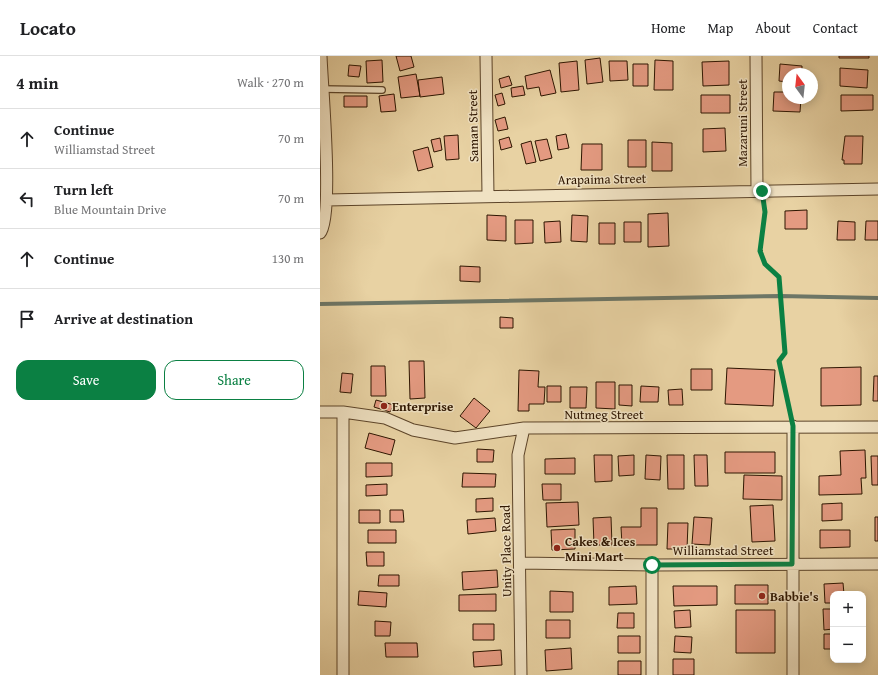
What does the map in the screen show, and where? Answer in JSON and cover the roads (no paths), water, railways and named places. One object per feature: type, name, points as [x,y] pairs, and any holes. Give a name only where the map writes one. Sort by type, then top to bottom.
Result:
[{"type":"street","points":[[321,56],[325,193],[322,231]]},
{"type":"street","name":"Saman Street","points":[[486,56],[488,195]]},
{"type":"street","name":"Mazaruni Street","points":[[756,56],[760,191]]},
{"type":"street","name":"Arapaima Street","points":[[325,193],[488,195],[878,189]]},
{"type":"street","name":"Nutmeg Street","points":[[320,412],[339,412],[385,418],[413,430],[455,438],[524,428],[878,426]]},
{"type":"street","points":[[339,412],[342,675]]},
{"type":"street","points":[[793,426],[793,675]]},
{"type":"street","name":"Unity Place Road","points":[[521,675],[518,454],[524,428]]},
{"type":"street","name":"Williamstad Street","points":[[520,563],[652,565],[878,564]]},
{"type":"street","points":[[652,565],[652,675]]},
{"type":"lane","points":[[321,89],[382,90]]},
{"type":"waterway","points":[[320,304],[780,296],[878,298]]},
{"type":"place","name":"Enterprise","points":[[384,406]]},
{"type":"place","name":"Cakes & Ices Mini Mart","points":[[557,548]]},
{"type":"place","name":"Babbie's","points":[[762,596]]}]
